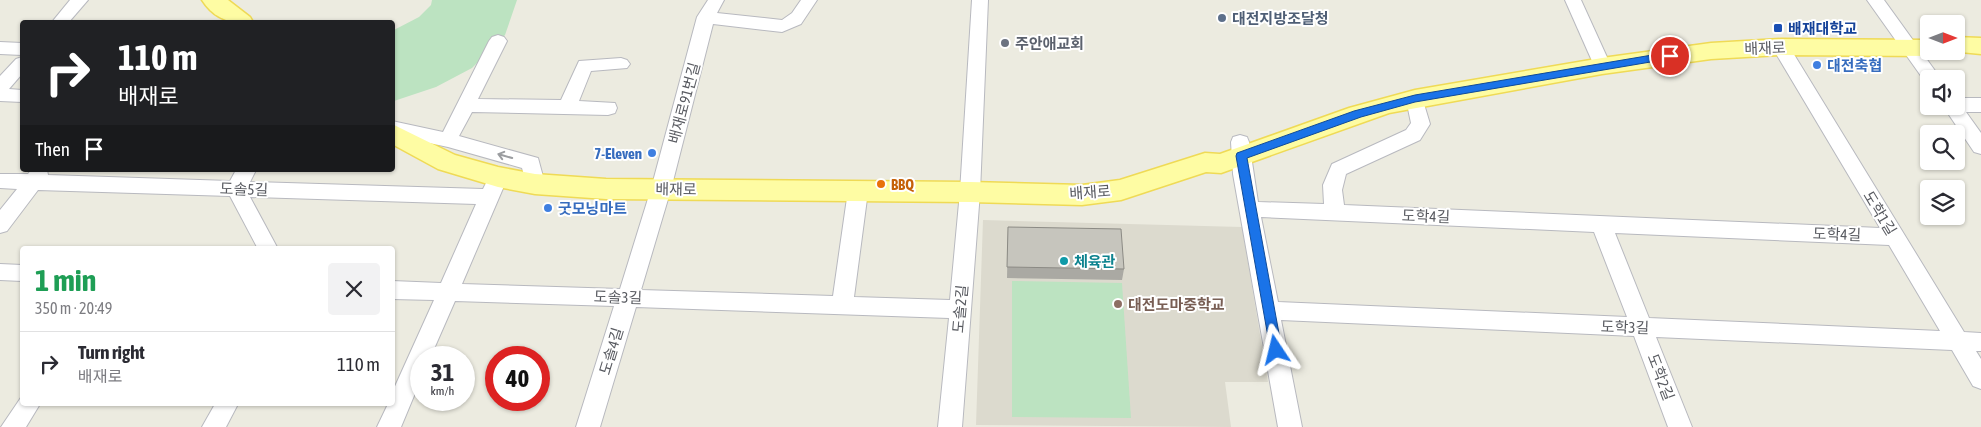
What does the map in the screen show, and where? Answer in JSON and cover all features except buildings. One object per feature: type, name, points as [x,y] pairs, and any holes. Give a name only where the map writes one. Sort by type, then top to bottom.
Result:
[{"type":"main road","points":[[213,0],[239,20]]},
{"type":"main road","name":"배재로","points":[[395,135],[493,187],[535,184],[606,189],[1091,194],[1121,190],[1205,162],[1221,164],[1240,149],[1404,89],[1470,82],[1599,61],[1768,38],[1918,44]]},
{"type":"main road","name":"배재로","points":[[1708,45],[1781,47],[1918,44]]},
{"type":"main road","points":[[1965,45],[1981,46]]},
{"type":"main road","name":"배재로","points":[[1240,149],[1470,82]]},
{"type":"street","points":[[62,20],[80,0]]},
{"type":"street","name":"배재로91번길","points":[[661,189],[706,17],[716,0]]},
{"type":"street","points":[[706,17],[789,25],[794,23],[809,0]]},
{"type":"street","points":[[970,192],[980,0]]},
{"type":"street","points":[[1573,0],[1599,61]]},
{"type":"street","points":[[1875,0],[1918,44],[1928,70]]},
{"type":"street","points":[[448,140],[498,41]]},
{"type":"street","name":"도학1길","points":[[1781,47],[1981,379]]},
{"type":"street","points":[[0,48],[20,49]]},
{"type":"street","points":[[567,107],[585,65],[621,64]]},
{"type":"street","points":[[0,87],[20,65]]},
{"type":"street","points":[[0,95],[20,96]]},
{"type":"street","points":[[1335,212],[1331,187],[1334,176],[1339,169],[1413,135],[1421,124],[1415,99]]},
{"type":"street","points":[[465,105],[608,108]]},
{"type":"street","points":[[1965,105],[1981,105]]},
{"type":"street","points":[[1958,115],[1981,147]]},
{"type":"street","points":[[395,129],[448,140],[531,163],[535,184]]},
{"type":"street","points":[[1240,149],[1290,427]]},
{"type":"street","points":[[245,172],[236,189],[266,246]]},
{"type":"street","points":[[0,225],[37,176]]},
{"type":"street","name":"도솔5길","points":[[0,181],[37,176],[236,189],[493,187]]},
{"type":"street","points":[[389,427],[493,187]]},
{"type":"street","name":"도솔4길","points":[[588,427],[626,297],[661,189]]},
{"type":"street","points":[[842,306],[858,191]]},
{"type":"street","name":"도솔2길","points":[[950,427],[970,192]]},
{"type":"street","name":"도학4길","points":[[1250,209],[1894,237]]},
{"type":"street","points":[[1601,224],[1641,327]]},
{"type":"street","points":[[0,272],[20,273]]},
{"type":"street","name":"도솔3길","points":[[395,290],[960,309]]},
{"type":"street","name":"도학3길","points":[[1269,311],[1981,342]]},
{"type":"street","name":"도학2길","points":[[1641,327],[1680,427]]},
{"type":"street","points":[[14,427],[28,406]]},
{"type":"street","points":[[214,427],[225,406]]},
{"type":"shaded area","name":"대전도마중학교","points":[[983,220],[1242,227],[1268,382],[1225,382],[1231,427],[976,425]]},
{"type":"green space","points":[[432,0],[517,0],[505,35],[472,68],[436,87],[395,101],[395,29],[419,17],[431,5]]},
{"type":"green space","points":[[1012,281],[1122,283],[1131,418],[1012,417]]},
{"type":"place","name":"대전지방조달청","points":[[1222,18]]},
{"type":"place","name":"배재대학교","points":[[1778,28]]},
{"type":"place","name":"주안애교회","points":[[1005,43]]},
{"type":"place","name":"대전축협","points":[[1817,65]]},
{"type":"place","name":"7-Eleven","points":[[652,153]]},
{"type":"place","name":"BBQ","points":[[881,184]]},
{"type":"place","name":"굿모닝마트","points":[[548,208]]},
{"type":"place","name":"체육관","points":[[1064,261]]},
{"type":"place","name":"대전도마중학교","points":[[1118,304]]},
{"type":"route","points":[[1276,350],[1241,156],[1388,105],[1475,88],[1670,56]]}]
